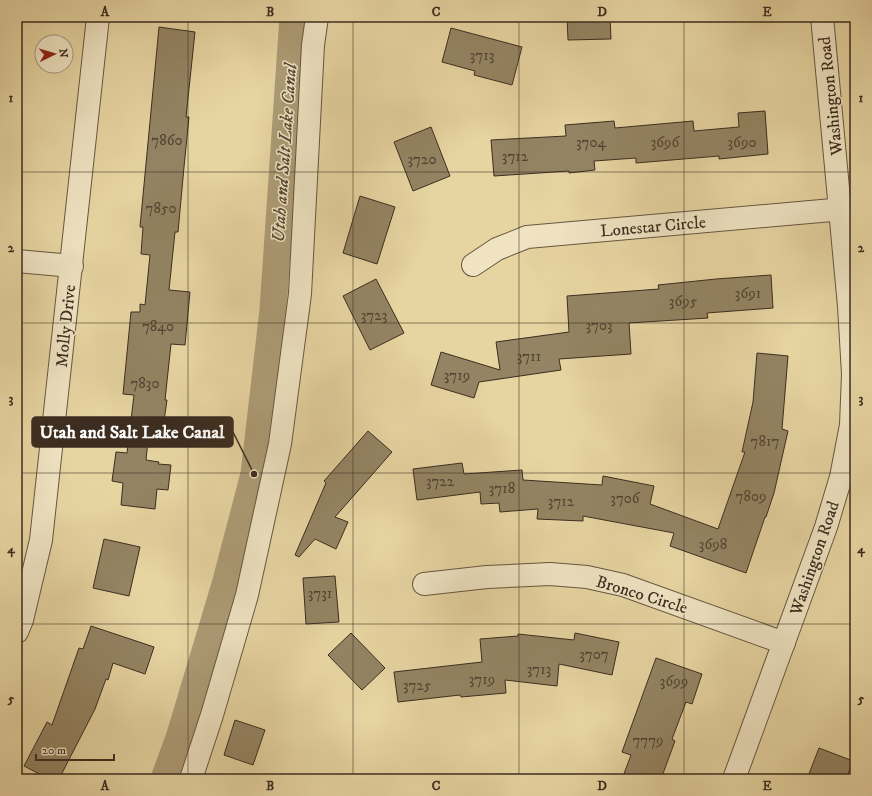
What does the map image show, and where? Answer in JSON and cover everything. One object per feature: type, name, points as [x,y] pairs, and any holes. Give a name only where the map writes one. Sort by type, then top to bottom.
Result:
[{"type":"street","name":"Molly Drive","points":[[17,632],[22,620],[24,582],[42,540],[98,17]]},
{"type":"street","points":[[190,779],[212,715],[247,595],[280,444],[300,294],[313,45],[317,17]]},
{"type":"street","name":"Washington Road","points":[[734,779],[826,527],[841,477],[851,425],[853,374],[849,306],[848,208],[822,17]]},
{"type":"street","name":"Lonestar Circle","points":[[473,265],[497,249],[527,237],[848,208]]},
{"type":"street","points":[[17,261],[72,266]]},
{"type":"street","name":"Bronco Circle","points":[[424,584],[487,577],[542,574],[587,577],[623,585],[784,643]]},
{"type":"building","points":[[567,17],[610,17],[611,39],[568,40]]},
{"type":"building","points":[[159,27],[195,32],[186,117],[189,117],[178,232],[175,232],[169,290],[190,292],[185,345],[171,344],[164,421],[150,420],[146,460],[159,462],[158,464],[171,465],[168,490],[157,489],[155,509],[121,505],[123,483],[112,481],[116,452],[127,453],[134,395],[123,394],[131,312],[140,312],[140,304],[145,305],[150,255],[141,254],[143,227],[140,227]]},
{"type":"building","points":[[451,28],[522,47],[512,85],[474,75],[475,71],[442,62]]},
{"type":"building","points":[[765,111],[768,154],[719,159],[719,156],[636,163],[636,158],[594,161],[595,170],[569,173],[569,171],[494,176],[491,140],[566,136],[565,125],[614,121],[615,128],[693,121],[694,131],[739,127],[738,113]]},
{"type":"building","points":[[431,127],[450,176],[413,191],[394,142]]},
{"type":"building","points":[[360,196],[395,207],[377,264],[343,253]]},
{"type":"building","points":[[771,275],[773,308],[707,313],[708,318],[629,323],[631,354],[559,359],[561,370],[479,382],[474,398],[431,385],[441,352],[500,370],[496,342],[569,332],[567,296],[659,289],[658,285]]},
{"type":"building","points":[[376,279],[404,333],[370,350],[343,296]]},
{"type":"building","points":[[757,353],[788,356],[782,429],[788,431],[774,493],[746,573],[670,546],[674,533],[583,516],[583,521],[537,519],[538,509],[500,512],[499,503],[481,504],[480,492],[417,500],[413,469],[462,463],[464,474],[522,470],[523,480],[602,485],[603,476],[654,486],[650,504],[718,529],[745,452],[742,452],[753,402]]},
{"type":"building","points":[[368,431],[392,452],[335,517],[348,522],[336,549],[315,539],[299,557],[295,555],[326,483],[324,481]]},
{"type":"building","points":[[104,539],[140,547],[129,596],[93,588]]},
{"type":"building","points":[[335,576],[339,622],[306,624],[303,578]]},
{"type":"building","points":[[91,626],[154,647],[145,674],[113,663],[108,680],[106,679],[95,709],[59,779],[49,779],[24,766],[47,722],[52,725],[79,648],[83,649]]},
{"type":"building","points":[[351,633],[385,668],[362,690],[328,655]]},
{"type":"building","points":[[575,633],[619,642],[612,675],[559,664],[557,686],[505,680],[506,693],[461,697],[460,695],[398,702],[394,672],[482,662],[480,639],[518,636],[518,634],[574,640]]},
{"type":"building","points":[[656,658],[702,674],[692,704],[686,702],[672,739],[675,741],[661,779],[622,779],[631,755],[622,752]]},
{"type":"building","points":[[235,720],[265,730],[253,765],[224,755]]},
{"type":"building","points":[[819,748],[853,761],[846,779],[807,779]]},
{"type":"waterway","name":"Utah and Salt Lake Canal","points":[[164,779],[179,738],[226,581],[254,474],[273,310],[293,17]]},
{"type":"place","name":"Utah and Salt Lake Canal","points":[[254,474]]}]
